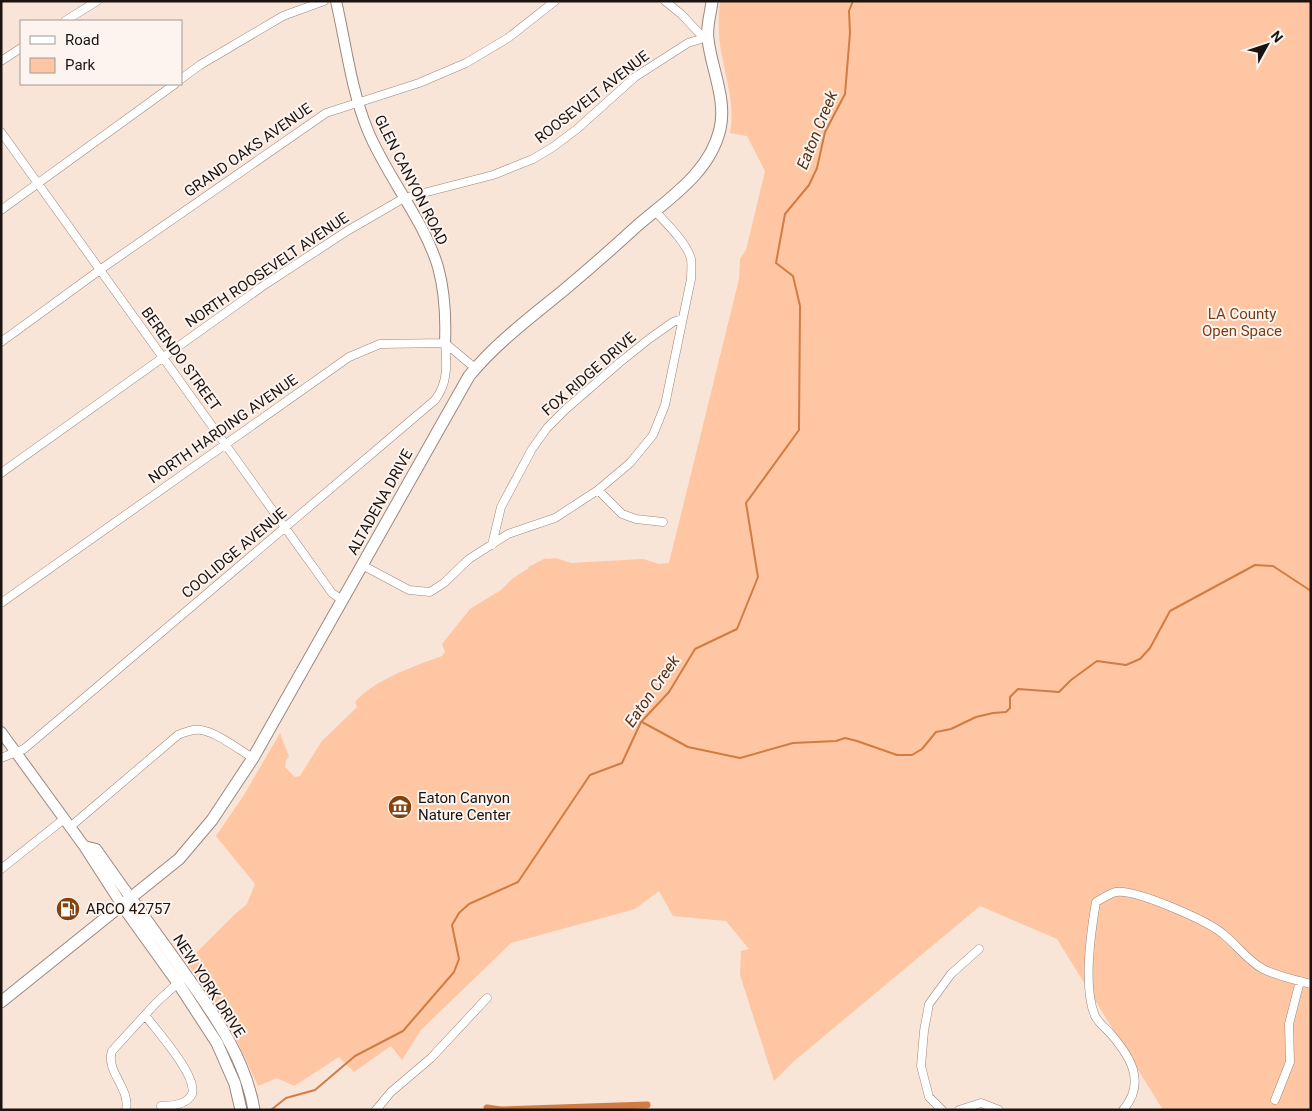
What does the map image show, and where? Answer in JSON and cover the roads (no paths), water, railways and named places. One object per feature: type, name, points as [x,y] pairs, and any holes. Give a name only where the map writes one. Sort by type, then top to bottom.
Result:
[{"type":"main road","name":"ALTADENA DRIVE","points":[[1,1002],[179,858],[212,820],[253,758],[454,401],[475,368],[508,336],[655,211],[705,165],[716,142],[722,114],[720,95],[707,37],[712,1]]},
{"type":"main road","name":"NEW YORK DRIVE","points":[[126,901],[182,979],[213,1014],[231,1044],[246,1080],[253,1107]]},
{"type":"main road","name":"NEW YORK DRIVE","points":[[182,979],[217,1043],[236,1084],[240,1110]]},
{"type":"street","points":[[67,20],[97,1]]},
{"type":"street","points":[[182,78],[200,65],[283,16],[324,1]]},
{"type":"street","name":"GLEN CANYON ROAD","points":[[336,1],[358,103],[377,150],[423,232],[438,267],[443,295],[445,343]]},
{"type":"street","name":"GRAND OAKS AVENUE","points":[[1,342],[100,270],[326,113],[427,80],[466,63],[508,38],[555,1]]},
{"type":"street","points":[[665,1],[681,14],[701,35],[707,37]]},
{"type":"street","name":"ROOSEVELT AVENUE","points":[[404,198],[493,175],[533,158],[553,147],[577,129],[635,77],[688,43],[707,37]]},
{"type":"street","points":[[1,61],[20,49]]},
{"type":"street","points":[[1,210],[174,85]]},
{"type":"street","name":"BERENDO STREET","points":[[1,132],[332,593],[342,600]]},
{"type":"street","name":"NORTH ROOSEVELT AVENUE","points":[[1,473],[263,286],[347,231],[404,198]]},
{"type":"street","points":[[362,565],[409,590],[430,592],[444,583],[470,559],[508,534],[555,518],[598,490],[630,462],[653,435],[665,405],[691,279],[691,258],[683,243],[655,211]]},
{"type":"street","name":"FOX RIDGE DRIVE","points":[[492,545],[501,507],[532,450],[547,428],[627,357],[673,322],[682,318]]},
{"type":"street","points":[[445,343],[475,368]]},
{"type":"street","name":"NORTH HARDING AVENUE","points":[[1,603],[349,357],[380,344],[445,343]]},
{"type":"street","name":"COOLIDGE AVENUE","points":[[1,758],[24,749],[435,400],[442,390],[445,380],[445,343]]},
{"type":"street","points":[[598,490],[622,514],[636,519],[663,522]]},
{"type":"street","points":[[1,870],[67,823],[178,735],[189,730],[208,732],[253,758]]},
{"type":"street","name":"NEW YORK DRIVE","points":[[1,732],[126,901]]},
{"type":"street","points":[[1123,1110],[1129,1103],[1136,1087],[1134,1070],[1124,1049],[1095,1016],[1089,986],[1091,929],[1096,902],[1116,892],[1132,893],[1210,924],[1250,960],[1264,969],[1311,984]]},
{"type":"street","points":[[942,1110],[929,1098],[920,1066],[929,1004],[951,974],[979,949]]},
{"type":"street","points":[[126,1110],[127,1097],[111,1063],[112,1051],[182,979]]},
{"type":"street","points":[[1276,1100],[1290,1062],[1289,1024],[1300,981]]},
{"type":"street","points":[[376,1110],[391,1092],[431,1058],[487,998]]},
{"type":"street","points":[[145,1016],[181,1062],[191,1081],[192,1093],[189,1099],[174,1106],[161,1106]]},
{"type":"street","points":[[959,1110],[981,1103],[999,1110]]},
{"type":"waterway","name":"Eaton Creek","points":[[271,1110],[286,1098],[315,1090],[355,1056],[403,1031],[454,972],[459,959],[452,925],[459,913],[469,904],[518,882],[590,775],[622,763],[641,722],[669,692],[695,649],[737,629],[758,577],[746,503],[799,430],[800,306],[793,276],[776,263],[785,214],[809,185],[817,168],[825,132],[845,94],[850,33],[849,11],[853,1]]},
{"type":"waterway","points":[[642,722],[688,747],[740,758],[793,743],[836,741],[845,738],[897,755],[912,755],[922,749],[936,732],[951,729],[976,717],[1006,712],[1010,708],[1010,697],[1018,689],[1059,692],[1071,680],[1097,661],[1126,665],[1140,659],[1150,648],[1170,611],[1255,565],[1273,566],[1311,591]]},
{"type":"waterway","points":[[502,1110],[647,1105]]},
{"type":"waterway","points":[[487,1108],[501,1110]]},
{"type":"place","name":"Eaton Canyon Nature Center","points":[[400,807]]},
{"type":"place","name":"ARCO 42757","points":[[68,909]]},
{"type":"park label","name":"LA County Open Space","points":[[1242,322]]}]
